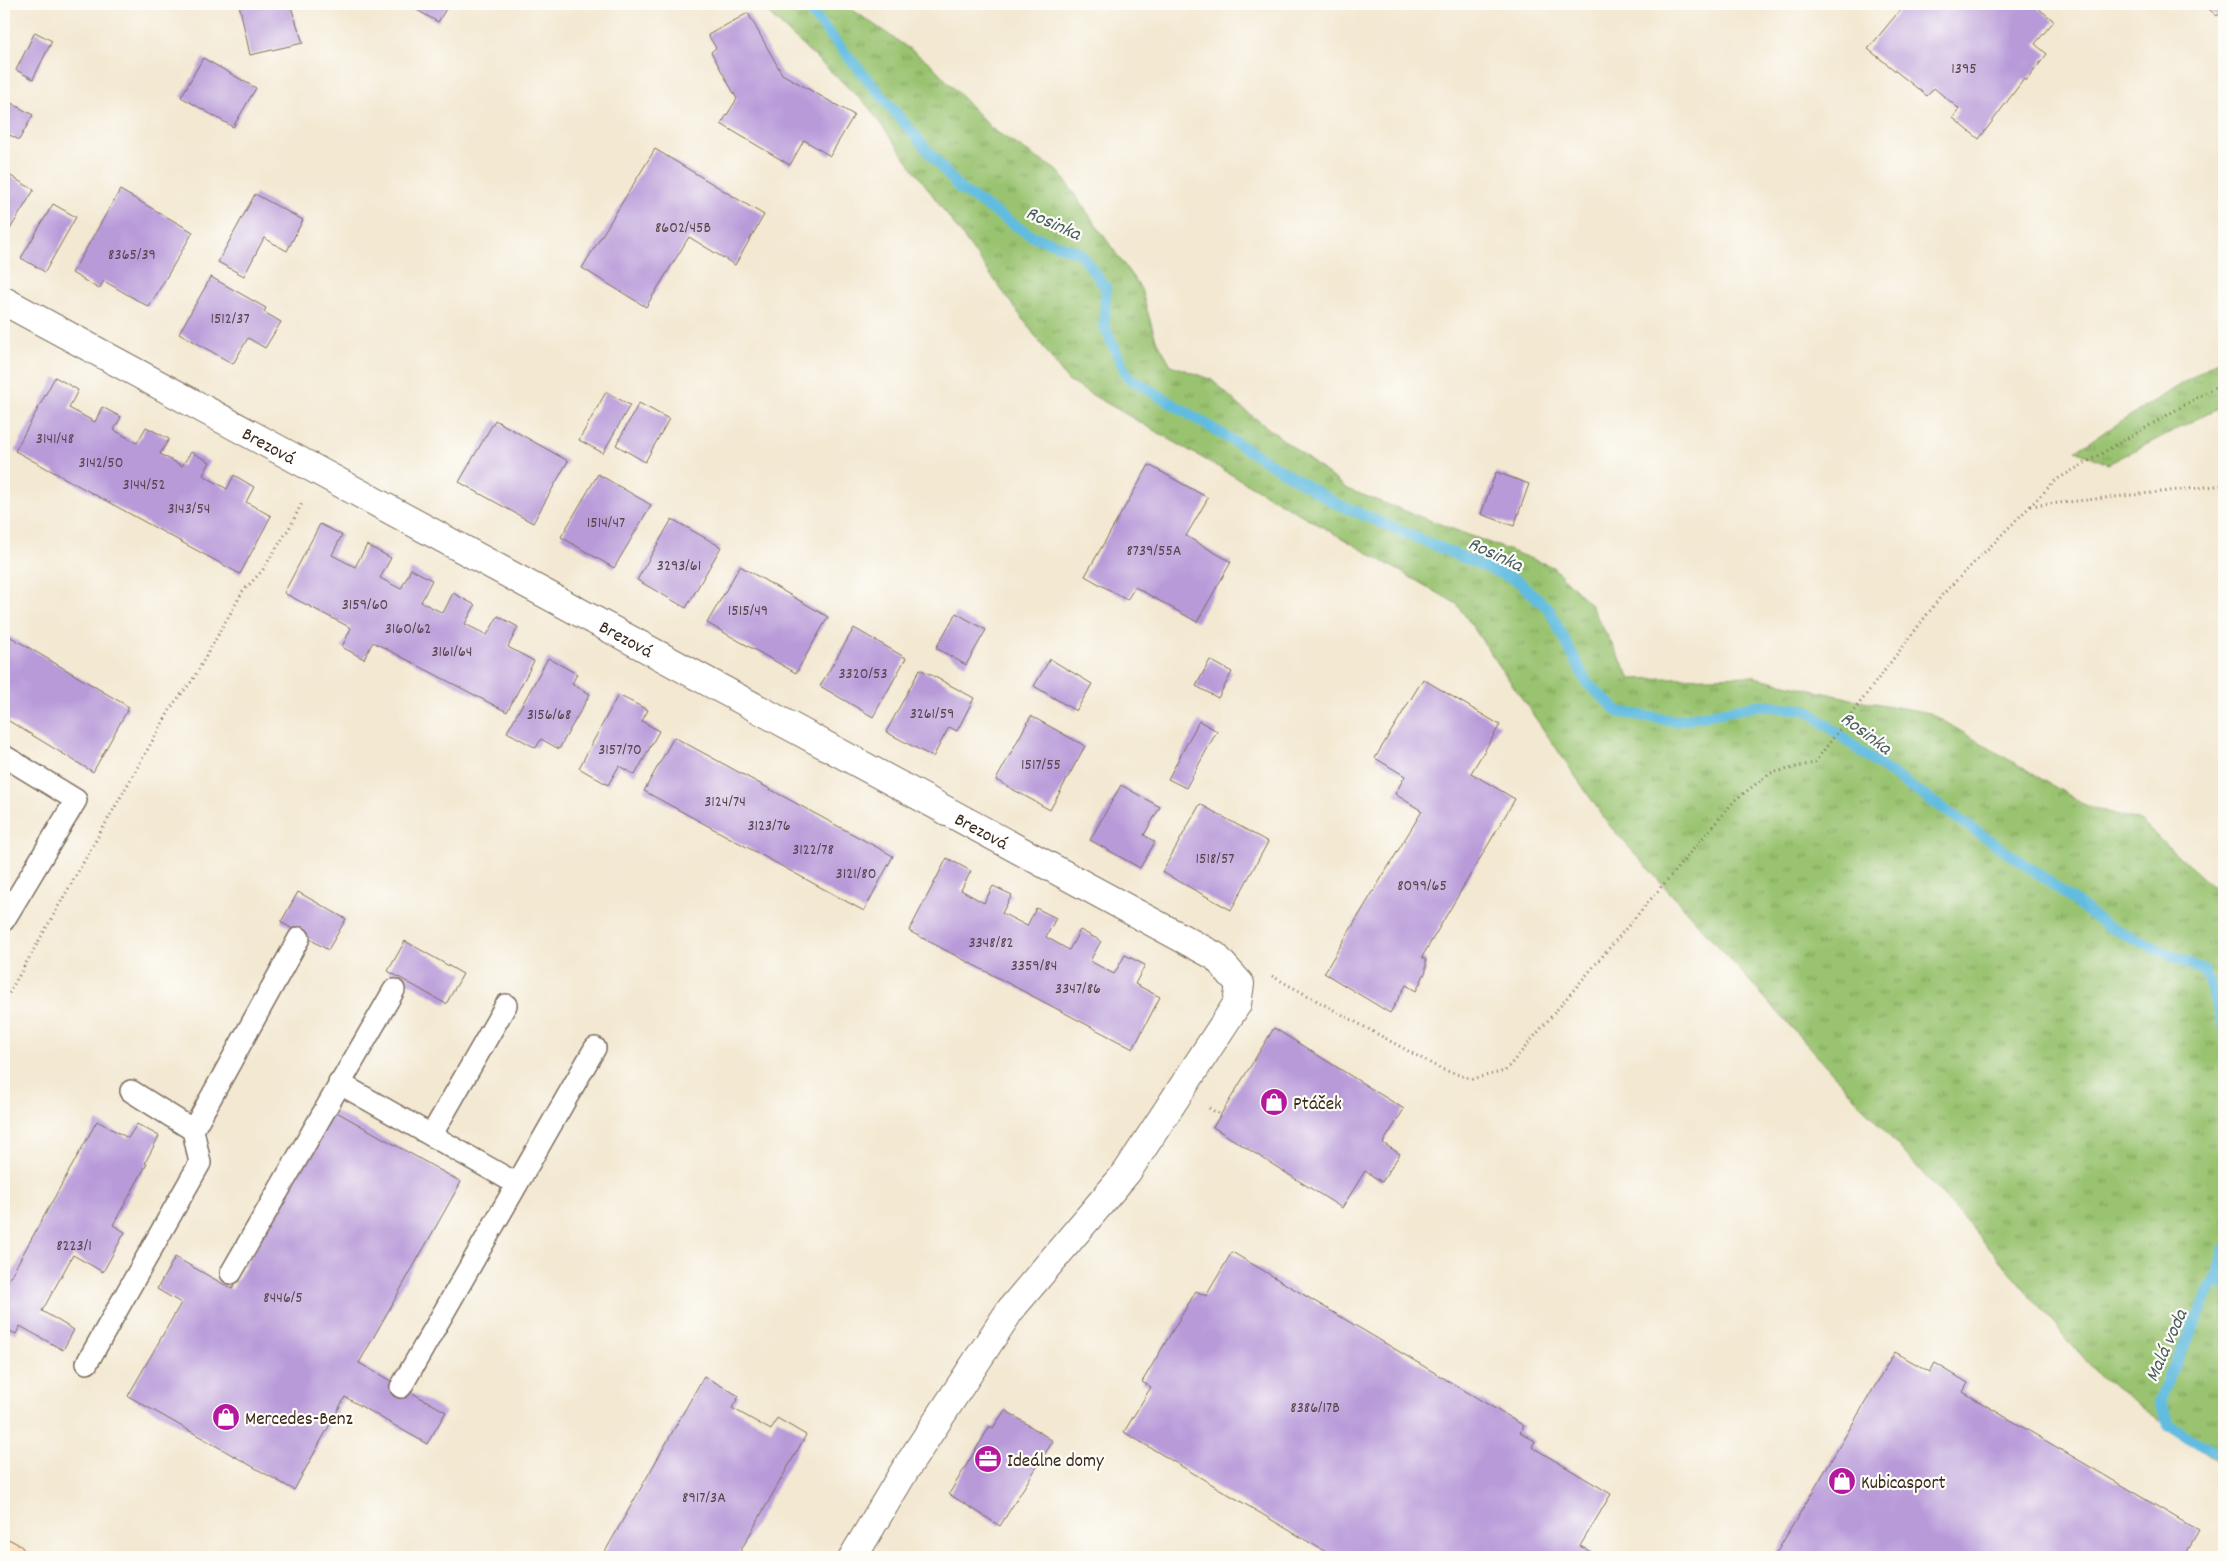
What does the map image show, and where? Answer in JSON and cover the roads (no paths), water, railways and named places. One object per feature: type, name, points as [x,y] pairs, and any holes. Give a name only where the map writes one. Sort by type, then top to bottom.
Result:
[{"type":"street","name":"Brezová","points":[[4,301],[1215,956],[1240,984],[1237,1004],[1151,1137],[1127,1172],[1011,1309],[906,1470],[853,1557]]},
{"type":"street","points":[[4,1553],[11,1557]]},
{"type":"lane","points":[[4,756],[76,800],[4,920]]},
{"type":"lane","points":[[87,1363],[200,1162],[193,1130],[299,938]]},
{"type":"lane","points":[[231,1273],[339,1082],[394,990]]},
{"type":"lane","points":[[432,1134],[506,1005]]},
{"type":"lane","points":[[401,1387],[595,1048]]},
{"type":"lane","points":[[339,1082],[517,1184]]},
{"type":"lane","points":[[130,1092],[193,1130]]},
{"type":"waterway","name":"Rosinka","points":[[804,4],[960,189],[1030,235],[1080,253],[1106,288],[1104,326],[1128,377],[1335,503],[1518,581],[1549,609],[1587,683],[1619,712],[1675,721],[1759,705],[1807,710],[1876,763],[2039,874],[2105,925],[2205,971],[2224,1027]]},
{"type":"waterway","name":"Rosinka","points":[[2224,1249],[2217,1277],[2224,1286]]},
{"type":"waterway","name":"Malá voda","points":[[2217,1277],[2168,1378],[2160,1402],[2169,1426],[2224,1457]]},
{"type":"place","name":"Ptáček","points":[[1274,1102]]},
{"type":"place","name":"Mercedes-Benz","points":[[226,1417]]},
{"type":"place","name":"Ideálne domy","points":[[988,1459]]},
{"type":"place","name":"Kubicasport","points":[[1842,1481]]}]
